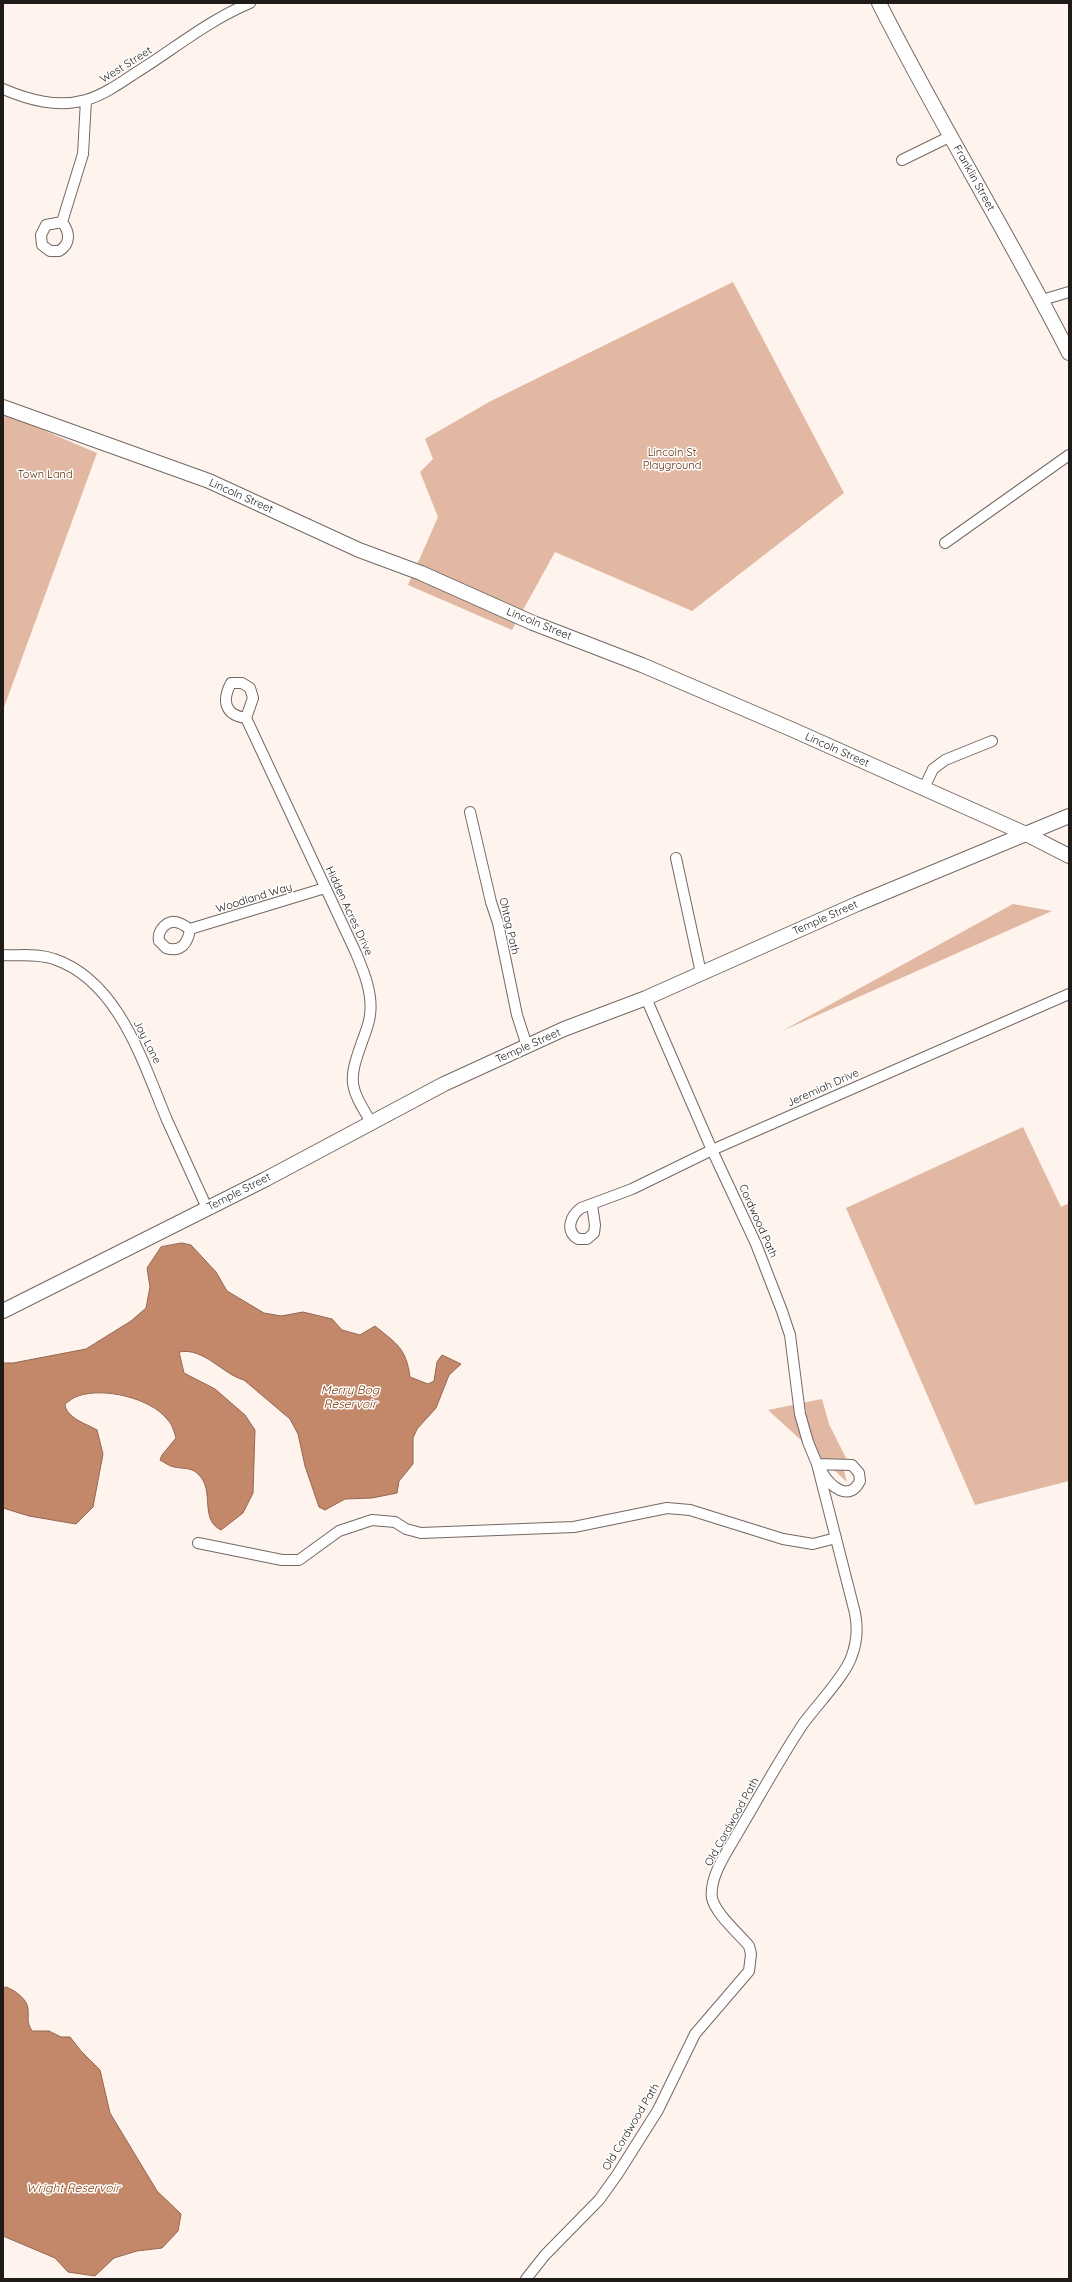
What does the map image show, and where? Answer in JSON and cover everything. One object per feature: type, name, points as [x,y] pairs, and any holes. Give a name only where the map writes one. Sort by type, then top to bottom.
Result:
[{"type":"main road","name":"Franklin Street","points":[[879,3],[912,67],[1042,300],[1069,353]]},
{"type":"main road","name":"Lincoln Street","points":[[3,406],[209,481],[359,550],[420,573],[533,623],[642,665],[924,788],[1026,834],[1069,856]]},
{"type":"main road","name":"Temple Street","points":[[3,1311],[207,1208],[444,1084],[527,1046],[646,998],[857,904],[1069,816]]},
{"type":"street","name":"West Street","points":[[3,90],[26,99],[48,103],[86,100],[108,91],[162,56],[199,29],[226,13],[250,3]]},
{"type":"street","points":[[62,222],[83,154],[86,100]]},
{"type":"street","points":[[902,160],[951,136]]},
{"type":"street","points":[[1042,300],[1069,292]]},
{"type":"street","points":[[945,543],[1069,455]]},
{"type":"street","name":"Hidden Acres Drive","points":[[246,718],[356,953],[369,992],[370,1017],[352,1070],[351,1080],[357,1100],[370,1122]]},
{"type":"street","points":[[924,788],[933,769],[945,760],[992,741]]},
{"type":"street","name":"Ohtag Path","points":[[470,812],[491,902],[498,923],[517,1015],[527,1046]]},
{"type":"street","points":[[676,858],[701,973]]},
{"type":"street","name":"Woodland Way","points":[[190,929],[325,888]]},
{"type":"street","name":"Joy Lane","points":[[3,955],[37,955],[54,958],[82,973],[100,988],[119,1014],[150,1074],[167,1119],[207,1208]]},
{"type":"street","name":"Jeremiah Drive","points":[[592,1205],[632,1189],[712,1150],[1068,995]]},
{"type":"street","name":"Cordwood Path","points":[[646,998],[712,1150],[756,1244],[782,1311],[790,1335],[800,1414],[808,1442],[817,1464]]},
{"type":"street","name":"Old Cordwood Path","points":[[526,2279],[545,2255],[599,2200],[658,2110],[695,2034],[749,1971],[751,1954],[749,1946],[716,1908],[712,1899],[712,1890],[720,1867],[784,1754],[852,1657],[857,1636],[857,1622],[817,1464]]},
{"type":"street","points":[[198,1543],[282,1560],[299,1560],[339,1531],[372,1520],[395,1522],[406,1529],[421,1533],[574,1527],[667,1508],[690,1510],[783,1539],[813,1544],[836,1538]]},
{"type":"green space","name":"Lincoln St Playground","points":[[733,282],[844,493],[692,611],[555,552],[512,630],[408,585],[438,517],[420,472],[433,459],[425,439],[489,402]]},
{"type":"green space","name":"Town Land","points":[[3,413],[97,453],[3,710]]},
{"type":"green space","points":[[1013,904],[1052,911],[782,1031]]},
{"type":"green space","points":[[1023,1127],[1061,1207],[1069,1203],[1069,1481],[975,1505],[846,1208]]},
{"type":"green space","points":[[822,1399],[829,1424],[846,1458],[844,1471],[847,1482],[768,1410]]},
{"type":"water","name":"Merry Bog Reservoir","points":[[182,1243],[191,1245],[216,1272],[227,1291],[264,1313],[281,1316],[303,1312],[332,1319],[342,1330],[360,1335],[375,1326],[399,1347],[406,1359],[410,1377],[428,1384],[434,1381],[437,1362],[442,1355],[461,1364],[449,1375],[436,1408],[417,1429],[413,1438],[413,1464],[399,1481],[397,1493],[372,1498],[345,1499],[325,1510],[319,1507],[305,1466],[298,1434],[290,1419],[244,1380],[236,1377],[197,1353],[179,1352],[184,1373],[215,1389],[245,1415],[255,1430],[253,1493],[243,1513],[221,1530],[214,1525],[209,1512],[204,1482],[199,1475],[191,1469],[168,1465],[160,1460],[162,1455],[176,1438],[169,1421],[150,1405],[138,1400],[126,1396],[100,1393],[78,1396],[65,1404],[66,1409],[73,1417],[97,1430],[103,1454],[93,1507],[76,1524],[29,1516],[3,1508],[3,1363],[13,1363],[86,1349],[131,1321],[146,1308],[150,1287],[147,1268],[161,1247]]},
{"type":"water","name":"Wright Reservoir","points":[[6,1987],[17,1993],[26,2002],[28,2009],[28,2022],[32,2031],[49,2031],[61,2037],[70,2037],[81,2051],[100,2070],[110,2113],[157,2191],[181,2214],[178,2231],[162,2248],[137,2251],[114,2258],[95,2276],[68,2272],[55,2258],[3,2236],[3,1989]]}]
